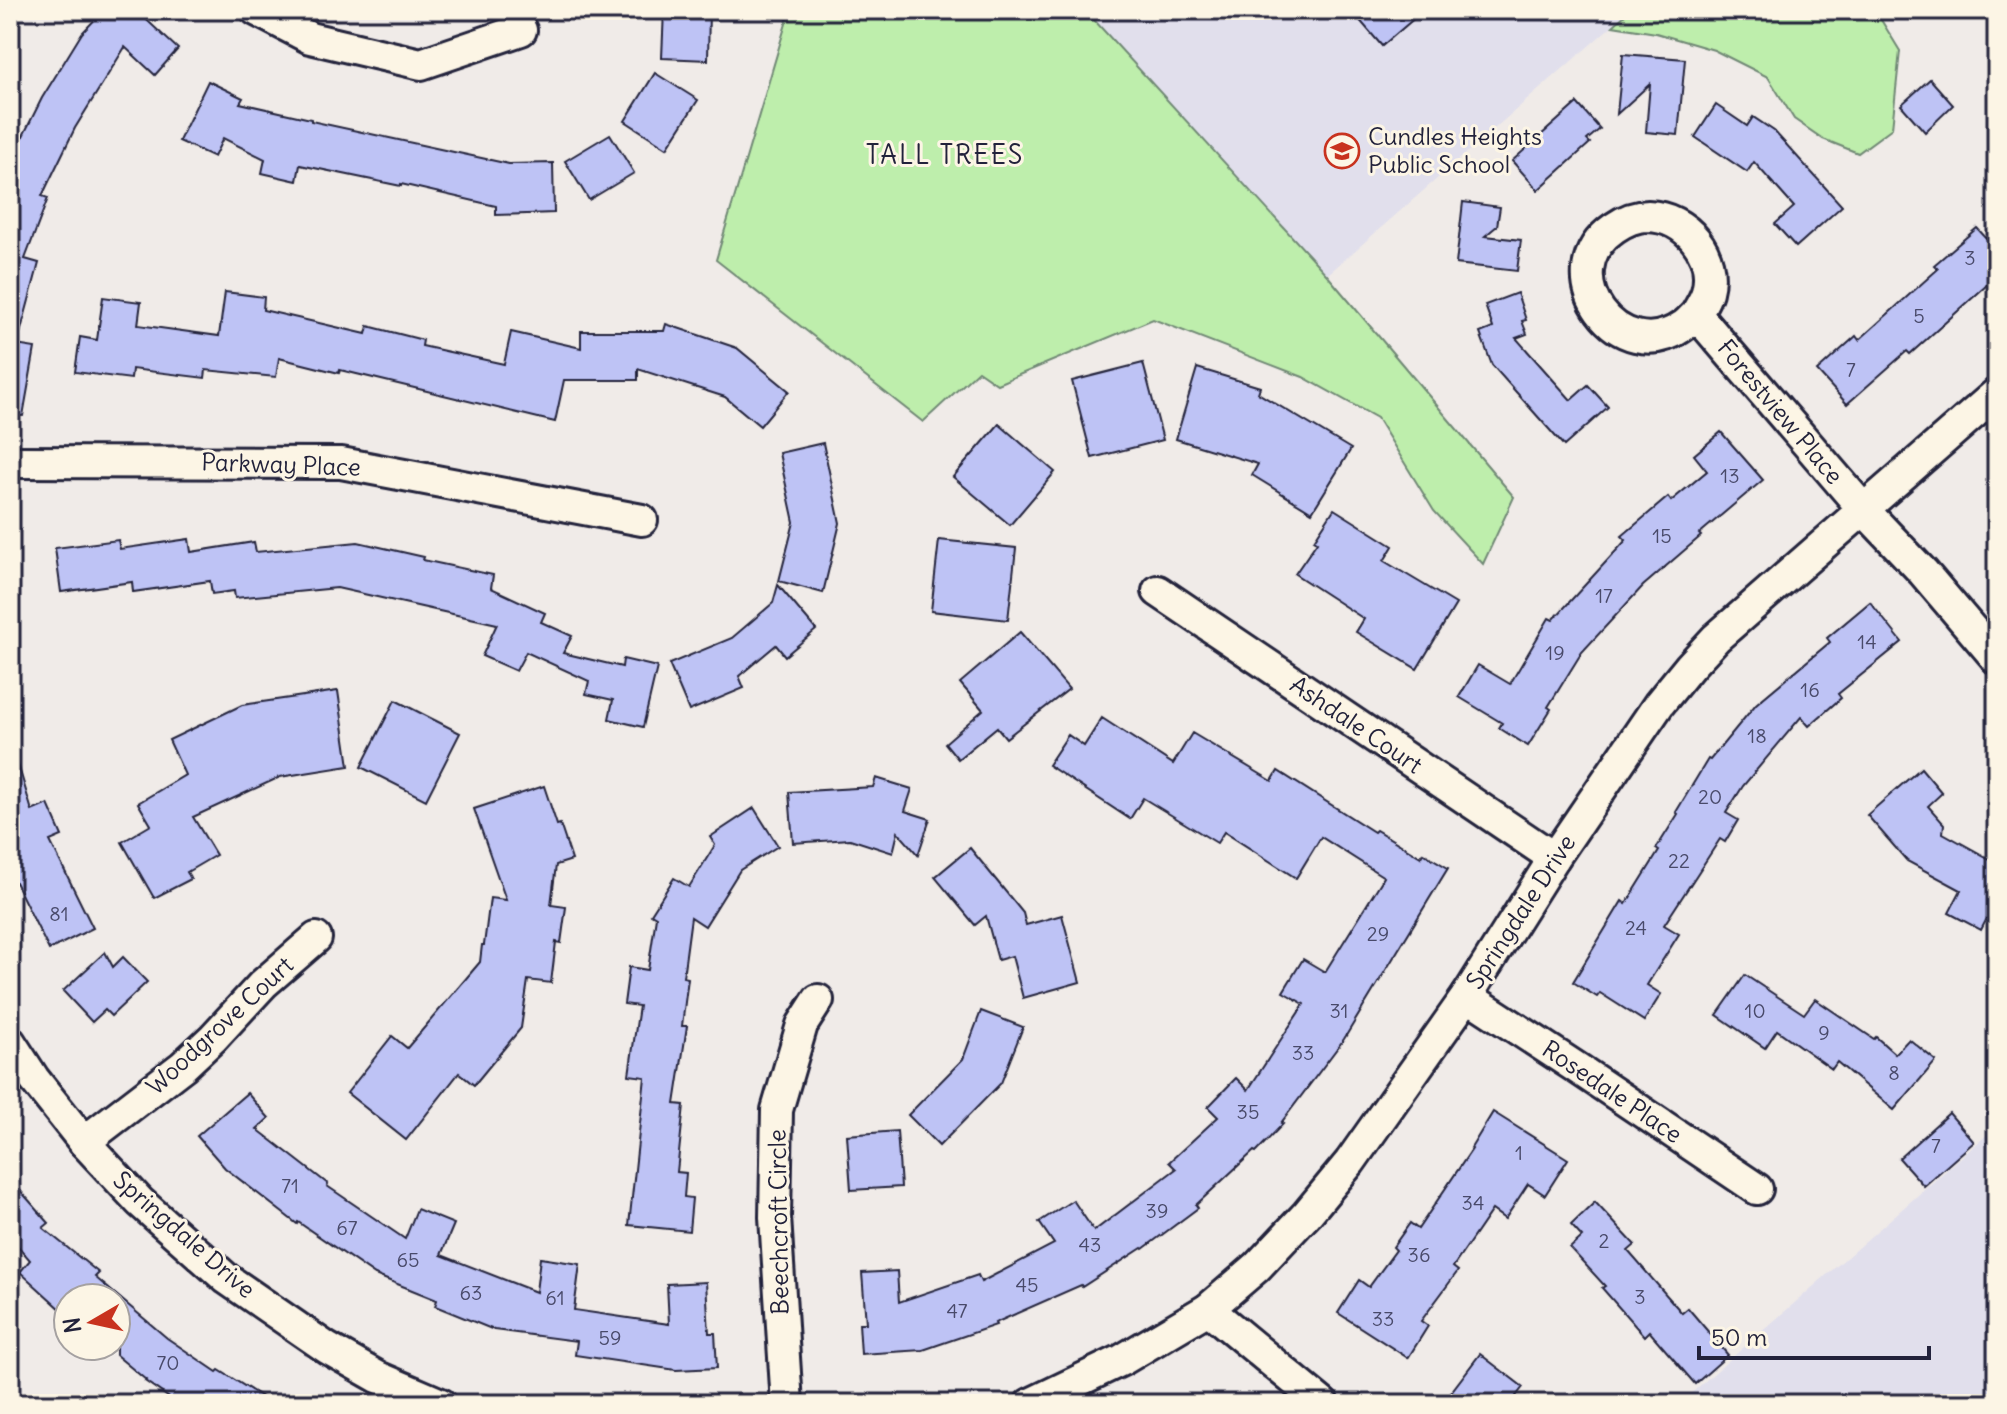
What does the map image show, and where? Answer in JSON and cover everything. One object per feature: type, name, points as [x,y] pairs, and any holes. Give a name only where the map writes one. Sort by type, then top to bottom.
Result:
[{"type":"street","points":[[256,10],[310,38],[421,64],[521,30]]},
{"type":"street","points":[[1644,216],[1662,217],[1685,229],[1699,244],[1708,266],[1707,291],[1696,314],[1682,327],[1664,335],[1645,337],[1618,329],[1601,315],[1592,299],[1588,280],[1595,247],[1604,235],[1624,221],[1644,216]]},
{"type":"street","name":"Forestview Place","points":[[1696,314],[1997,659]]},
{"type":"street","name":"Springdale Drive","points":[[1030,1404],[1122,1360],[1208,1309],[1257,1267],[1350,1162],[1467,996],[1554,858],[1659,704],[1690,666],[1716,638],[1997,393]]},
{"type":"street","name":"Parkway Place","points":[[10,462],[341,463],[642,520]]},
{"type":"street","name":"Ashdale Court","points":[[1158,591],[1554,858]]},
{"type":"street","name":"Woodgrove Court","points":[[84,1142],[183,1066],[263,984],[316,938]]},
{"type":"street","name":"Rosedale Place","points":[[1467,996],[1757,1189]]},
{"type":"street","name":"Beechcroft Circle","points":[[787,1404],[775,1217],[777,1110],[802,1025],[818,1000]]},
{"type":"street","name":"Springdale Drive","points":[[10,1042],[34,1079],[84,1142],[140,1202],[227,1279],[339,1355],[378,1377],[441,1404]]},
{"type":"street","points":[[1208,1309],[1323,1404]]},
{"type":"shaded area","name":"Cundles Heights Public School","points":[[1085,10],[1630,10],[1327,275]]},
{"type":"shaded area","points":[[1997,1126],[1997,1404],[1679,1404]]},
{"type":"green space","points":[[790,10],[1085,10],[1327,275],[1514,497],[1483,564],[1434,511],[1377,418],[1303,377],[1153,319],[997,384],[978,371],[923,422],[716,260]]},
{"type":"green space","points":[[1630,10],[1875,10],[1900,51],[1892,128],[1858,153],[1823,139],[1794,119],[1768,77],[1714,50],[1656,33],[1613,26]]},
{"type":"building","points":[[104,10],[136,10],[178,49],[155,75],[125,47],[75,128],[42,196],[48,198],[25,259],[39,263],[18,341],[10,340],[10,162],[42,98],[82,33]]},
{"type":"building","points":[[664,10],[709,10],[708,60],[662,58]]},
{"type":"building","points":[[1351,10],[1424,10],[1382,46]]},
{"type":"building","points":[[1623,54],[1685,59],[1678,135],[1646,132],[1650,84],[1617,114]]},
{"type":"building","points":[[655,73],[698,100],[667,148],[625,121]]},
{"type":"building","points":[[1930,79],[1953,105],[1925,132],[1901,105]]},
{"type":"building","points":[[208,81],[243,98],[240,103],[311,121],[509,164],[553,163],[554,213],[496,215],[496,206],[300,165],[297,181],[262,173],[265,159],[223,138],[214,157],[179,141]]},
{"type":"building","points":[[1577,103],[1600,129],[1587,140],[1590,143],[1538,190],[1512,161]]},
{"type":"building","points":[[1716,105],[1747,126],[1753,117],[1774,131],[1842,206],[1796,247],[1775,224],[1794,207],[1754,162],[1747,172],[1695,137]]},
{"type":"building","points":[[610,134],[634,173],[589,200],[565,161]]},
{"type":"building","points":[[1463,202],[1500,207],[1497,226],[1485,236],[1521,240],[1517,271],[1456,264]]},
{"type":"building","points":[[1977,228],[1997,250],[1997,276],[1910,354],[1907,351],[1847,404],[1817,371],[1856,336],[1859,340],[1938,269],[1934,265]]},
{"type":"building","points":[[225,292],[264,297],[263,310],[366,334],[368,326],[423,340],[422,346],[504,364],[511,332],[581,348],[581,331],[664,331],[666,324],[737,348],[789,391],[760,426],[725,397],[638,369],[638,380],[564,380],[555,422],[279,358],[276,377],[206,370],[205,378],[132,369],[131,379],[75,372],[80,337],[97,340],[103,297],[141,302],[138,325],[219,336]]},
{"type":"building","points":[[1517,293],[1527,334],[1516,338],[1571,400],[1588,385],[1608,407],[1564,446],[1492,365],[1480,333],[1493,328],[1485,305]]},
{"type":"building","points":[[10,344],[35,348],[23,416],[10,415]]},
{"type":"building","points":[[1143,363],[1163,440],[1092,458],[1072,381]]},
{"type":"building","points":[[1197,368],[1260,387],[1258,393],[1351,449],[1312,512],[1252,475],[1258,464],[1176,439]]},
{"type":"building","points":[[999,424],[1055,472],[1010,525],[953,477]]},
{"type":"building","points":[[1721,432],[1763,480],[1643,586],[1582,652],[1528,746],[1499,728],[1502,723],[1459,697],[1478,665],[1510,684],[1549,618],[1553,620],[1626,540],[1622,536],[1668,497],[1671,501],[1707,471],[1694,455]]},
{"type":"building","points":[[823,443],[840,523],[823,593],[779,581],[794,522],[779,453]]},
{"type":"building","points":[[1334,509],[1393,546],[1384,561],[1456,604],[1417,669],[1356,632],[1364,619],[1295,574],[1317,542],[1314,540]]},
{"type":"building","points":[[189,539],[191,552],[254,542],[256,552],[358,542],[493,575],[491,588],[545,613],[541,622],[572,636],[563,653],[622,667],[623,659],[657,667],[643,727],[609,719],[613,700],[586,694],[589,681],[526,652],[516,671],[482,656],[497,624],[337,588],[235,598],[234,591],[212,594],[210,581],[133,592],[132,582],[61,592],[55,548],[118,540],[120,549]]},
{"type":"building","points":[[939,540],[1016,548],[1008,620],[931,611]]},
{"type":"building","points":[[778,585],[816,630],[785,656],[776,645],[739,676],[744,688],[689,711],[669,664],[732,638],[773,603]]},
{"type":"building","points":[[1870,602],[1902,642],[1838,694],[1841,698],[1809,726],[1801,717],[1743,786],[1726,813],[1738,820],[1725,842],[1720,839],[1664,925],[1679,934],[1647,985],[1661,994],[1644,1021],[1600,993],[1597,997],[1573,982],[1622,901],[1626,904],[1659,851],[1656,849],[1708,759],[1756,704],[1830,642],[1827,638]]},
{"type":"building","points":[[1020,632],[1069,689],[1006,738],[997,727],[958,759],[945,743],[983,710],[960,683]]},
{"type":"building","points":[[338,691],[349,766],[280,777],[193,817],[216,855],[187,872],[191,879],[154,898],[122,842],[151,825],[138,803],[185,775],[169,740],[242,705]]},
{"type":"building","points":[[395,700],[460,733],[426,800],[361,767]]},
{"type":"building","points":[[1102,718],[1173,764],[1192,733],[1272,781],[1278,771],[1374,832],[1376,830],[1421,857],[1423,853],[1448,868],[1344,1039],[1283,1124],[1196,1205],[1198,1208],[1143,1249],[1082,1287],[996,1325],[923,1350],[861,1354],[859,1323],[866,1323],[862,1273],[897,1271],[899,1302],[978,1275],[981,1282],[1054,1244],[1039,1222],[1073,1200],[1094,1231],[1176,1169],[1169,1162],[1218,1117],[1208,1107],[1236,1078],[1248,1090],[1304,1004],[1283,992],[1303,959],[1325,972],[1384,877],[1321,837],[1296,878],[1224,832],[1217,843],[1143,798],[1130,819],[1048,765],[1068,735],[1084,746]]},
{"type":"building","points":[[17,761],[32,811],[48,804],[62,836],[50,841],[93,928],[49,950],[10,872],[10,762]]},
{"type":"building","points":[[1921,768],[1942,793],[1928,806],[1944,824],[1943,833],[1997,863],[1997,899],[1981,930],[1949,913],[1961,890],[1907,861],[1867,815]]},
{"type":"building","points":[[876,778],[912,789],[905,811],[930,819],[918,855],[898,832],[893,853],[850,839],[793,843],[789,792],[873,787]]},
{"type":"building","points":[[544,786],[572,860],[556,865],[551,905],[566,907],[561,943],[556,942],[551,983],[528,980],[521,1028],[474,1085],[459,1073],[406,1140],[347,1093],[392,1036],[407,1048],[480,962],[490,898],[506,900],[474,809]]},
{"type":"building","points":[[754,808],[778,846],[740,870],[705,926],[691,917],[683,977],[688,978],[682,1026],[687,1026],[675,1104],[684,1105],[677,1172],[686,1173],[684,1197],[692,1198],[689,1231],[629,1225],[645,1077],[629,1075],[639,1006],[624,1004],[629,967],[648,970],[656,917],[651,914],[674,878],[689,887],[715,845],[710,837]]},
{"type":"building","points":[[970,848],[1023,913],[1026,925],[1062,915],[1080,982],[1023,998],[1012,956],[998,960],[986,916],[975,925],[935,877]]},
{"type":"building","points":[[105,952],[113,967],[123,957],[147,982],[111,1016],[105,1010],[92,1022],[63,991]]},
{"type":"building","points":[[1745,975],[1804,1014],[1815,999],[1874,1039],[1876,1037],[1895,1054],[1909,1039],[1936,1061],[1894,1110],[1837,1062],[1832,1069],[1777,1030],[1765,1048],[1717,1015]]},
{"type":"building","points":[[981,1011],[1023,1027],[1001,1083],[939,1146],[908,1115],[963,1059]]},
{"type":"building","points":[[247,1093],[269,1118],[257,1129],[327,1186],[405,1239],[417,1209],[454,1224],[441,1255],[536,1292],[540,1258],[580,1264],[574,1310],[669,1324],[667,1284],[706,1282],[709,1333],[715,1333],[717,1368],[676,1370],[575,1355],[577,1341],[494,1330],[435,1306],[437,1300],[375,1275],[297,1224],[225,1168],[197,1136]]},
{"type":"building","points":[[1493,1112],[1568,1159],[1545,1195],[1528,1184],[1505,1219],[1492,1210],[1453,1267],[1458,1271],[1421,1321],[1428,1326],[1408,1358],[1338,1313],[1359,1280],[1369,1287],[1396,1250],[1393,1247],[1410,1223],[1418,1229]]},
{"type":"building","points":[[1949,1113],[1974,1142],[1924,1186],[1899,1158]]},
{"type":"building","points":[[897,1131],[901,1187],[851,1190],[847,1135]]},
{"type":"building","points":[[10,1179],[49,1223],[43,1228],[99,1273],[95,1277],[101,1282],[52,1282],[52,1301],[20,1272],[30,1260],[10,1237]]},
{"type":"building","points":[[1595,1202],[1635,1245],[1628,1251],[1682,1313],[1688,1308],[1728,1355],[1695,1384],[1649,1331],[1644,1336],[1570,1248],[1582,1237],[1571,1225]]},
{"type":"building","points":[[132,1308],[167,1338],[217,1372],[219,1370],[273,1404],[178,1404],[124,1362],[132,1362]]},
{"type":"building","points":[[1480,1354],[1523,1387],[1510,1404],[1467,1404],[1451,1392]]},
{"type":"place","name":"Cundles Heights Public School","points":[[1342,151]]},
{"type":"district","name":"TALL TREES","points":[[945,155]]}]
